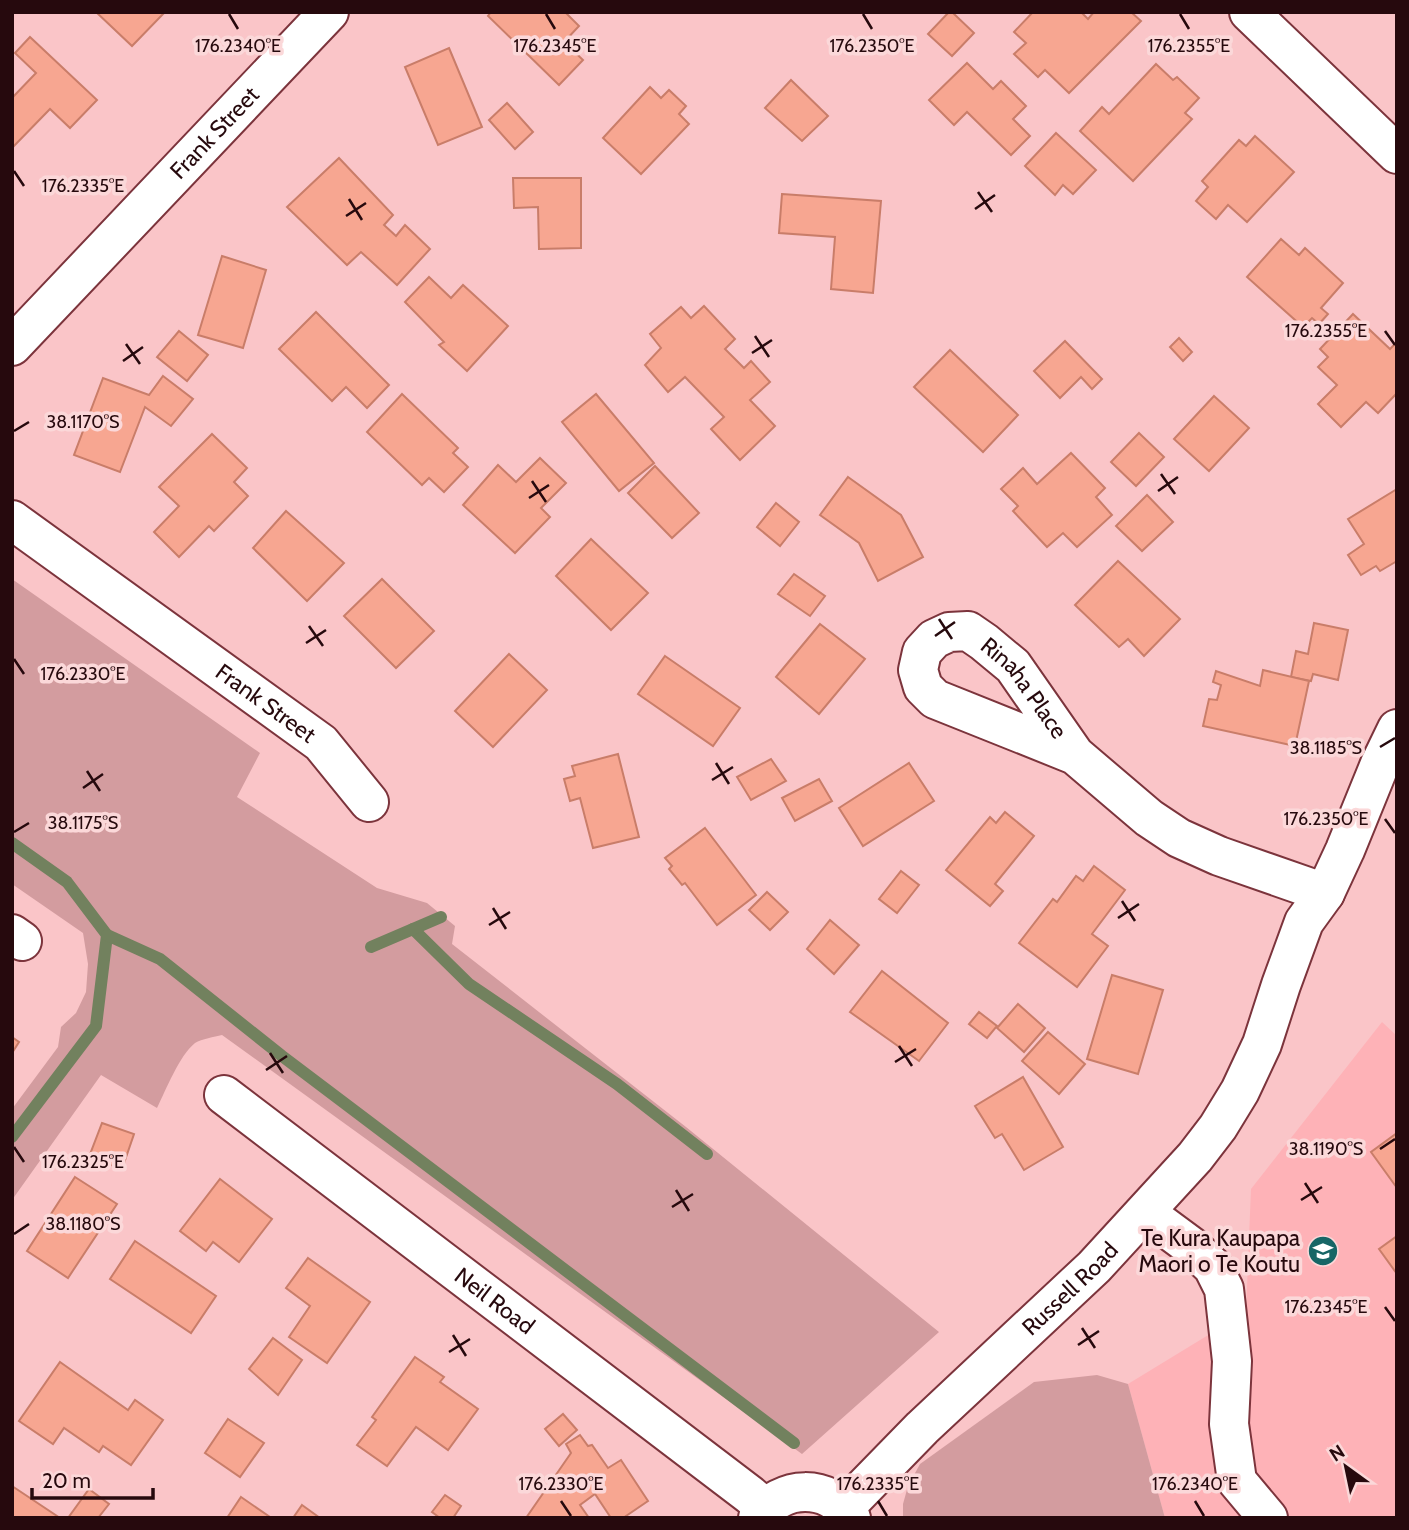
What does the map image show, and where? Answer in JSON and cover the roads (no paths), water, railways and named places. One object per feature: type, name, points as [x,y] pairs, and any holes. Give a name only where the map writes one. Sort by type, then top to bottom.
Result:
[{"type":"street","name":"Frank Street","points":[[12,346],[329,12]]},
{"type":"street","points":[[1250,12],[1397,154]]},
{"type":"street","name":"Frank Street","points":[[12,520],[321,743],[369,802]]},
{"type":"street","name":"Russell Road","points":[[848,1513],[922,1428],[1094,1267],[1146,1213],[1218,1127],[1240,1091],[1262,1044],[1304,922],[1325,892],[1397,729]]},
{"type":"street","name":"Rinaha Place","points":[[1075,755],[1149,818],[1179,838],[1219,856],[1325,892]]},
{"type":"street","name":"Neil Road","points":[[224,1095],[728,1478],[761,1513]]},
{"type":"street","points":[[1146,1213],[1192,1247],[1213,1267],[1224,1289],[1232,1361],[1229,1424],[1237,1481],[1268,1518]]},
{"type":"street","points":[[761,1513],[778,1498],[792,1493],[809,1492],[824,1495],[848,1513]]},
{"type":"waterway","points":[[12,843],[67,882],[107,935],[96,1026],[12,1137]]},
{"type":"waterway","points":[[371,947],[441,917]]},
{"type":"waterway","points":[[413,929],[469,984],[617,1084],[707,1154]]},
{"type":"waterway","points":[[107,935],[160,959],[282,1056],[794,1443]]},
{"type":"place","name":"Te Kura Kaupapa Maori o Te Koutu","points":[[1323,1251]]}]
